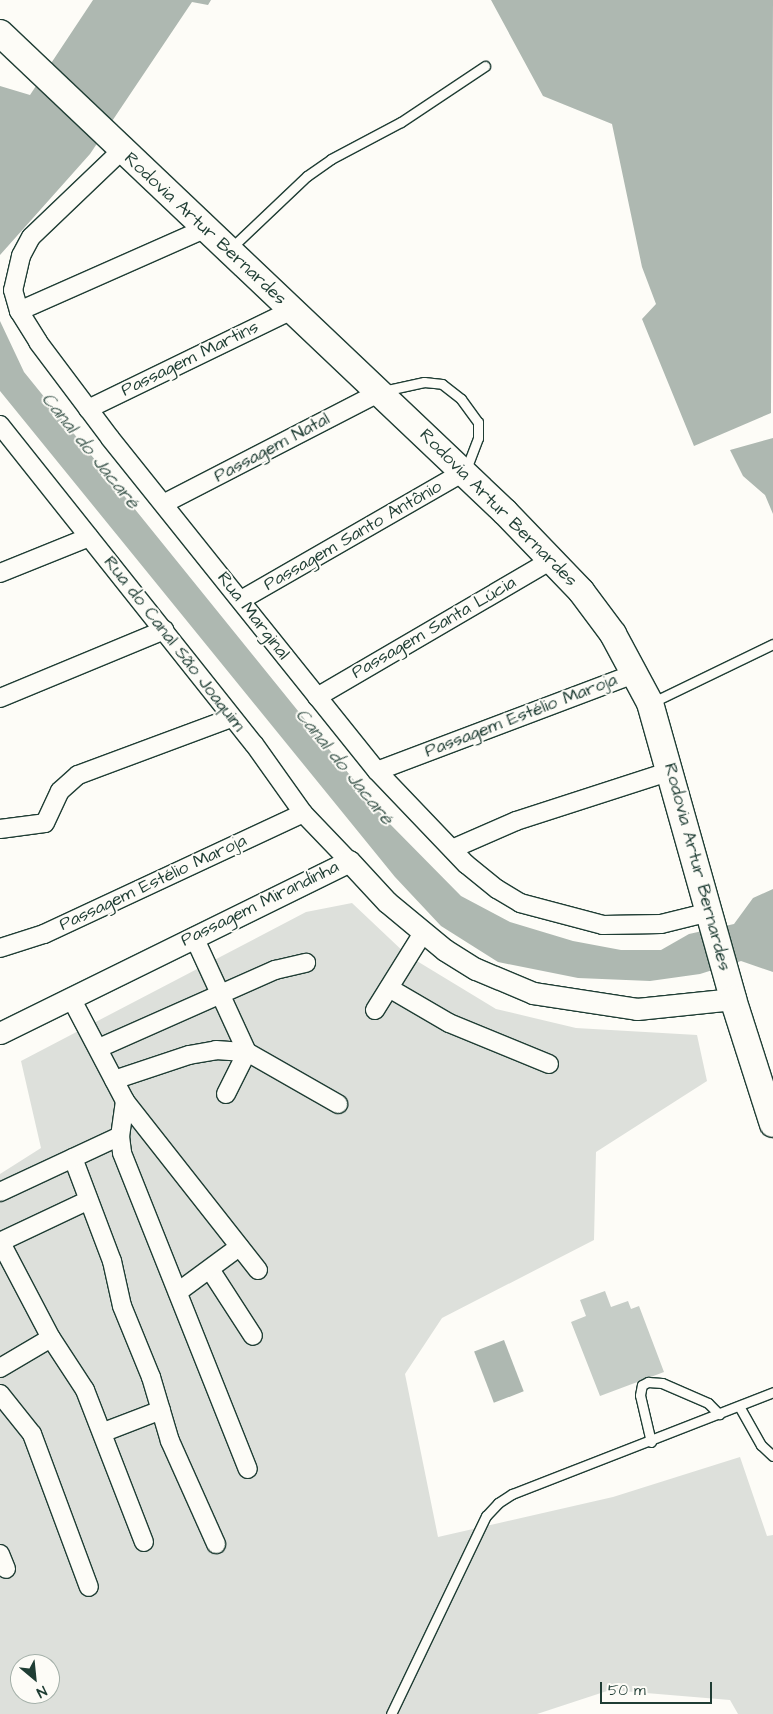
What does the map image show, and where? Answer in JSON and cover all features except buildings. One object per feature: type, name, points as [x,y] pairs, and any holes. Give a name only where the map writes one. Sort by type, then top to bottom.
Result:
[{"type":"main road","name":"Rodovia Artur Bernardes","points":[[9,41],[116,146],[464,472],[582,591],[637,673],[650,703],[671,771],[731,992],[771,1115]]},
{"type":"street","name":"Rua Marginal","points":[[116,146],[31,237],[15,275],[13,290],[19,311],[88,409],[317,698],[377,770],[452,849],[497,890],[520,903],[568,918],[603,925],[661,924],[710,916]]},
{"type":"street","points":[[19,311],[204,229]]},
{"type":"street","name":"Passagem Martins","points":[[88,409],[292,310]]},
{"type":"street","name":"Passagem Natal","points":[[165,504],[378,392]]},
{"type":"street","name":"Rua do Canal São Joaquim","points":[[0,425],[7,444],[89,537],[164,630],[303,813],[349,860]]},
{"type":"street","name":"Passagem Santo Antônio","points":[[241,600],[464,472]]},
{"type":"street","points":[[0,573],[89,537]]},
{"type":"street","name":"Passagem Santa Lúcia","points":[[317,698],[552,559]]},
{"type":"street","points":[[0,698],[164,630]]},
{"type":"street","name":"Passagem Estélio Maroja","points":[[377,770],[637,673]]},
{"type":"street","points":[[0,829],[45,823],[60,791],[78,775],[232,718]]},
{"type":"street","points":[[452,849],[516,821],[671,771]]},
{"type":"street","name":"Passagem Estélio Maroja","points":[[0,948],[44,934],[303,813]]},
{"type":"street","name":"Passagem Mirandinha","points":[[0,1033],[349,860],[423,933],[476,969],[533,993],[559,999],[638,1009],[731,992]]},
{"type":"street","points":[[375,1010],[423,933]]},
{"type":"street","points":[[194,937],[223,994],[246,1052],[226,1094]]},
{"type":"street","points":[[99,1048],[275,970],[306,963]]},
{"type":"street","points":[[389,988],[449,1023],[549,1064]]},
{"type":"street","points":[[71,998],[125,1100],[258,1270]]},
{"type":"street","points":[[114,1080],[188,1055],[216,1050],[246,1052],[338,1104]]},
{"type":"street","points":[[125,1100],[120,1136],[122,1153],[248,1469]]},
{"type":"street","points":[[0,1192],[120,1136]]},
{"type":"street","points":[[73,1158],[161,1410],[170,1441],[216,1544]]},
{"type":"street","points":[[88,1200],[0,1242],[51,1338],[85,1390],[104,1432],[144,1542]]},
{"type":"street","points":[[178,1292],[211,1271],[240,1247]]},
{"type":"street","points":[[211,1271],[253,1336]]},
{"type":"street","points":[[0,1368],[51,1338]]},
{"type":"street","points":[[0,1394],[32,1434],[89,1587]]},
{"type":"street","points":[[104,1432],[161,1410]]},
{"type":"lane","points":[[228,251],[307,176],[401,122],[485,66]]},
{"type":"lane","points":[[378,392],[424,382],[442,384],[461,399],[478,422],[478,438],[464,472]]},
{"type":"lane","points":[[650,703],[773,644]]},
{"type":"lane","points":[[650,1442],[640,1395],[642,1385],[648,1382],[662,1383],[708,1403],[719,1414]]},
{"type":"lane","points":[[391,1714],[486,1516],[498,1503],[512,1494],[650,1442],[773,1392]]},
{"type":"lane","points":[[739,1406],[760,1445],[773,1456]]},
{"type":"shaded area","points":[[93,0],[211,0],[208,5],[192,2],[90,154],[0,255],[0,86],[30,95]]},
{"type":"shaded area","points":[[491,0],[773,0],[771,413],[694,446],[642,319],[656,304],[642,267],[612,124],[543,96]]},
{"type":"shaded area","points":[[0,321],[24,372],[387,821],[461,896],[510,922],[573,941],[621,950],[661,950],[689,934],[734,924],[753,898],[773,889],[773,972],[741,961],[700,974],[650,981],[578,978],[498,962],[441,926],[395,877],[0,391]]},
{"type":"shaded area","points":[[773,438],[773,514],[765,495],[743,476],[730,450]]},
{"type":"shaded area","points":[[352,903],[407,955],[496,1009],[576,1028],[697,1035],[707,1081],[596,1152],[594,1240],[442,1318],[405,1374],[438,1537],[613,1497],[740,1457],[767,1536],[773,1535],[773,1714],[738,1714],[730,1700],[610,1690],[537,1714],[0,1714],[0,1174],[41,1148],[21,1061],[306,912]]},
{"type":"shaded area","points":[[504,1340],[524,1391],[494,1403],[474,1351]]},
{"type":"water label","name":"Canal do Jacaré","points":[[90,451]]},
{"type":"water label","name":"Canal do Jacaré","points":[[344,767]]}]
